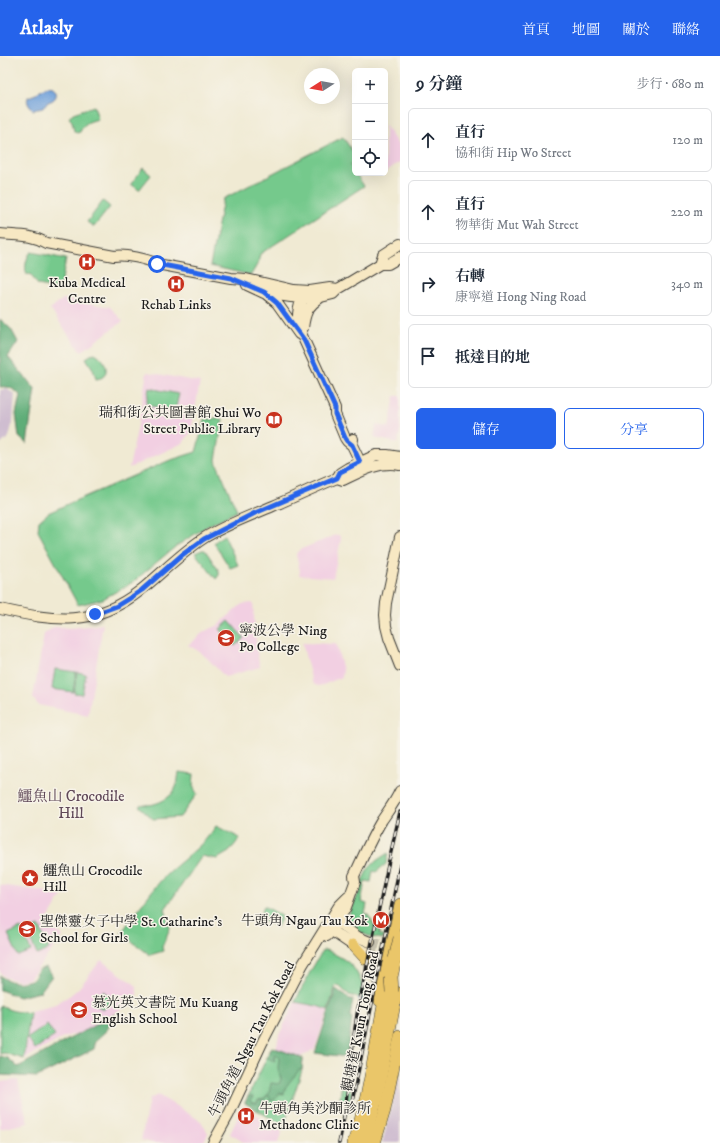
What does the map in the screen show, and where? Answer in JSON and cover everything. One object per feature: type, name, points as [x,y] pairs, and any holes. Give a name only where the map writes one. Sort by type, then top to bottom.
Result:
[{"type":"highway","name":"觀塘道 Kwun Tong Road","points":[[354,1143],[366,1100],[386,991],[397,981],[392,948]]},
{"type":"highway","points":[[370,1141],[376,1098],[397,981]]},
{"type":"highway","points":[[359,1143],[376,1077],[392,992],[397,981]]},
{"type":"highway","points":[[370,1141],[380,1104],[400,996]]},
{"type":"main road","points":[[4,234],[35,238],[46,243],[114,256],[119,261],[150,267],[157,264],[231,278],[246,279],[321,297]]},
{"type":"main road","points":[[380,264],[383,255],[400,244]]},
{"type":"main road","points":[[304,340],[304,323],[311,305],[321,297],[333,294],[338,289],[380,264],[388,264],[400,257]]},
{"type":"main road","points":[[231,278],[264,292],[285,296],[306,294],[330,288],[338,289]]},
{"type":"main road","points":[[264,292],[277,303],[304,340]]},
{"type":"main road","points":[[306,294],[299,307],[299,329],[335,408],[340,412],[350,431],[353,438],[352,445],[362,466]]},
{"type":"main road","points":[[0,609],[34,616],[65,619],[81,618],[108,610],[142,590],[182,555],[204,539],[255,513],[337,478],[343,480],[378,454],[400,457]]},
{"type":"main road","points":[[362,466],[373,467],[393,464],[400,466]]},
{"type":"main road","points":[[400,537],[386,602],[385,615],[389,638],[400,666]]},
{"type":"main road","name":"牛頭角道 Ngau Tau Kok Road","points":[[213,1143],[229,1114],[262,1043],[303,964],[314,947],[323,941],[335,919],[346,907],[348,897],[355,882],[359,879],[386,828],[392,807],[400,791]]},
{"type":"main road","name":"觀塘道 Kwun Tong Road","points":[[350,1143],[363,1092],[380,999],[398,925],[400,904]]},
{"type":"main road","points":[[335,919],[358,937],[368,951]]},
{"type":"main road","points":[[329,928],[353,945],[368,951]]},
{"type":"main road","points":[[392,948],[400,958]]},
{"type":"main road","points":[[378,981],[380,999]]},
{"type":"main road","points":[[380,999],[391,982],[397,981]]},
{"type":"main road","points":[[370,1141],[385,1110],[400,1036]]},
{"type":"shaded area","points":[[388,130],[400,148],[400,162],[388,170]]},
{"type":"shaded area","points":[[63,299],[110,307],[123,321],[81,352],[50,309]]},
{"type":"shaded area","points":[[147,372],[200,382],[191,432],[183,443],[129,468],[138,425]]},
{"type":"shaded area","points":[[6,389],[15,394],[13,421],[9,437],[0,445],[0,390]]},
{"type":"shaded area","points":[[395,396],[400,396],[400,431],[398,443],[374,438],[376,425],[389,427]]},
{"type":"shaded area","points":[[336,535],[340,536],[341,539],[333,578],[299,575],[300,571],[296,555],[297,552]]},
{"type":"shaded area","name":"寧波公學 Ning Po College","points":[[253,603],[257,653],[260,667],[225,677],[207,658],[188,645],[205,631],[217,626],[242,604]]},
{"type":"shaded area","points":[[103,624],[88,715],[38,705],[33,698],[44,634],[54,627],[72,628]]},
{"type":"shaded area","points":[[302,643],[336,644],[343,670],[342,677],[323,685],[315,685],[312,682]]},
{"type":"shaded area","name":"聖傑靈女子中學 St. Catharine's School for Girls","points":[[0,885],[63,894],[46,922],[63,936],[29,979],[19,981],[5,977],[0,972]]},
{"type":"shaded area","name":"慕光英文書院 Mu Kuang English School","points":[[101,960],[137,986],[137,999],[81,1034],[71,1035],[61,1039],[24,1059],[31,1011],[52,1006],[69,996],[78,989]]},
{"type":"shaded area","points":[[295,1002],[317,1006],[328,1010],[314,1051],[312,1050],[299,1057],[276,1048],[279,1035]]},
{"type":"shaded area","points":[[397,1077],[400,1078],[400,1143],[382,1143],[391,1108]]},
{"type":"shaded area","points":[[18,1080],[28,1123],[0,1129],[0,1082]]},
{"type":"shaded area","points":[[158,1095],[201,1121],[208,1133],[203,1143],[153,1143],[141,1140],[149,1099]]},
{"type":"shaded area","points":[[243,1106],[282,1131],[278,1143],[245,1143],[230,1134]]},
{"type":"green space","points":[[94,106],[98,119],[87,123],[80,132],[77,133],[74,131],[72,121],[69,118],[73,113]]},
{"type":"green space","points":[[343,137],[352,150],[352,164],[350,165],[352,168],[352,176],[357,176],[364,186],[260,254],[258,263],[251,275],[210,266],[223,199]]},
{"type":"green space","points":[[143,168],[151,175],[139,190],[131,184]]},
{"type":"green space","points":[[103,201],[110,207],[94,227],[87,222]]},
{"type":"green space","points":[[31,252],[66,259],[61,284],[54,288],[38,285],[30,274],[27,275],[26,263]]},
{"type":"green space","points":[[0,319],[11,329],[18,342],[8,357],[35,389],[27,444],[19,437],[16,414],[20,395],[11,388],[0,387]]},
{"type":"green space","points":[[94,353],[102,359],[106,367],[105,375],[96,379],[93,369],[86,358]]},
{"type":"green space","points":[[149,388],[179,394],[175,411],[146,405]]},
{"type":"green space","points":[[205,419],[223,419],[216,460],[237,511],[209,525],[175,547],[133,582],[103,599],[78,605],[38,531],[39,521],[48,513],[70,503],[168,461],[196,452]]},
{"type":"green space","points":[[224,535],[238,565],[230,568],[214,543]]},
{"type":"green space","points":[[205,550],[219,571],[219,575],[216,579],[195,553]]},
{"type":"green space","points":[[229,621],[244,638],[235,646],[220,629]]},
{"type":"green space","points":[[55,669],[76,672],[73,692],[52,689]]},
{"type":"green space","points":[[77,672],[86,674],[82,694],[74,693]]},
{"type":"green space","points":[[179,772],[194,774],[193,786],[197,794],[180,817],[153,819],[139,806],[152,805],[170,796],[177,785]]},
{"type":"green space","points":[[216,826],[240,838],[229,852],[217,859],[202,856],[165,909],[170,928],[162,947],[163,951],[150,955],[121,933],[147,897],[164,877],[198,847],[211,834]]},
{"type":"green space","points":[[388,853],[386,864],[376,872],[373,871],[371,882],[365,881],[361,902],[367,904],[365,914],[368,915],[375,926],[374,929],[380,929],[379,935],[384,936],[383,939],[371,937],[362,933],[349,923],[348,917],[368,869],[376,861]]},
{"type":"green space","points":[[264,906],[282,916],[277,927],[259,917]]},
{"type":"green space","points":[[39,926],[49,949],[37,955],[27,931]]},
{"type":"green space","points":[[21,928],[31,951],[18,956],[8,934]]},
{"type":"green space","points":[[323,950],[333,953],[351,965],[361,980],[366,999],[349,995],[336,985],[328,1010],[317,1006],[295,1002]]},
{"type":"green space","points":[[46,967],[52,976],[40,992],[19,997],[0,990],[0,976],[13,982],[24,982],[34,979],[38,970]]},
{"type":"green space","points":[[336,989],[353,1000],[350,1016],[352,1018],[347,1057],[315,1053]]},
{"type":"green space","points":[[103,991],[112,999],[103,1010],[94,1003]]},
{"type":"green space","points":[[0,1006],[15,1011],[30,1013],[24,1059],[4,1053],[0,1054]]},
{"type":"green space","points":[[115,1014],[107,1030],[96,1040],[94,1049],[37,1077],[0,1075],[0,1056],[8,1058],[18,1067]]},
{"type":"green space","points":[[47,1025],[55,1036],[35,1049],[28,1038]]},
{"type":"green space","points":[[272,1047],[303,1058],[302,1070],[284,1126],[245,1103]]},
{"type":"green space","points":[[272,1047],[303,1058],[302,1070],[299,1070],[290,1081],[284,1094],[279,1093],[274,1100],[270,1101],[269,1095],[263,1101],[258,1111],[245,1103],[248,1096],[253,1096],[250,1100],[252,1103],[257,1103],[258,1100],[263,1099],[269,1093],[271,1083],[279,1084],[281,1079],[278,1068],[279,1058],[274,1056],[274,1062],[267,1057]]},
{"type":"green space","points":[[343,1073],[352,1076],[349,1089],[352,1092],[347,1114],[339,1108]]},
{"type":"water","points":[[49,87],[56,91],[55,98],[48,102],[43,108],[33,110],[28,104],[28,97]]},
{"type":"waterway","points":[[359,999],[371,1001]]},
{"type":"tunnel","points":[[370,942],[386,946]]},
{"type":"tunnel","points":[[367,952],[384,955]]},
{"type":"tunnel","points":[[366,959],[378,981]]},
{"type":"railway","points":[[339,1143],[345,1110],[358,1009],[400,812]]},
{"type":"railway","points":[[352,1102],[400,865]]},
{"type":"place","name":"Kuba Medical Centre","points":[[87,262]]},
{"type":"place","name":"Rehab Links","points":[[176,284]]},
{"type":"place","name":"瑞和街公共圖書館 Shui Wo Street Public Library","points":[[274,420]]},
{"type":"place","name":"寧波公學 Ning Po College","points":[[226,638]]},
{"type":"place","name":"鱷魚山 Crocodile Hill","points":[[30,878]]},
{"type":"place","name":"牛頭角 Ngau Tau Kok","points":[[381,920]]},
{"type":"place","name":"聖傑靈女子中學 St. Catharine's School for Girls","points":[[27,929]]},
{"type":"place","name":"慕光英文書院 Mu Kuang English School","points":[[79,1010]]},
{"type":"place","name":"牛頭角美沙酮診所 Methadone Clinic","points":[[246,1116]]},
{"type":"district","name":"鱷魚山 Crocodile Hill","points":[[71,804]]},
{"type":"route","points":[[95,614],[117,606],[142,590],[182,555],[204,539],[255,513],[337,478],[340,472],[360,462],[352,445],[345,438],[335,414],[335,408],[304,340],[293,327],[277,303],[264,292],[231,278],[157,264]]}]
